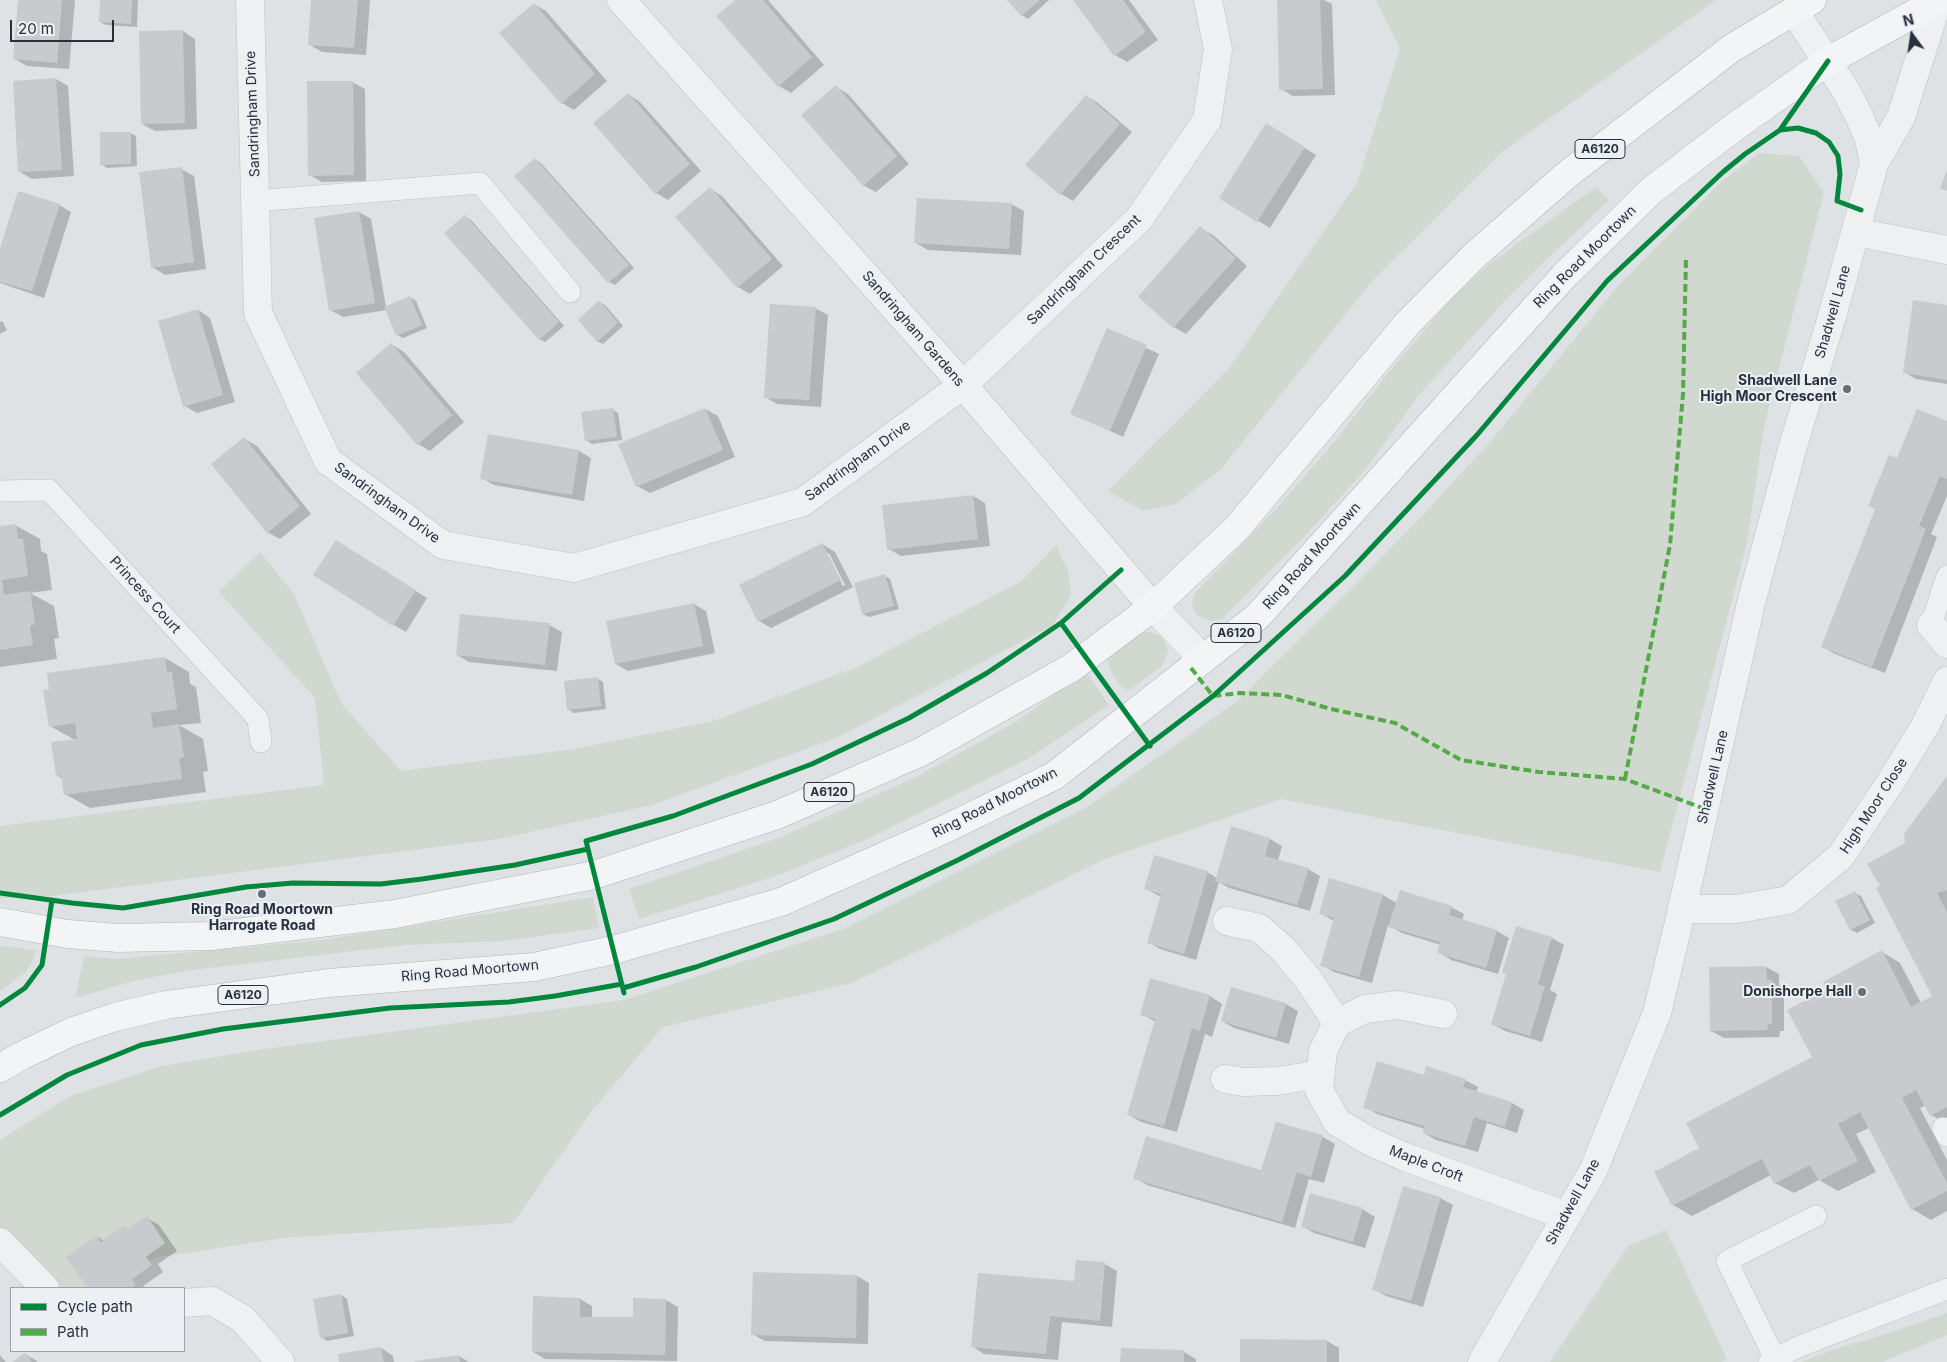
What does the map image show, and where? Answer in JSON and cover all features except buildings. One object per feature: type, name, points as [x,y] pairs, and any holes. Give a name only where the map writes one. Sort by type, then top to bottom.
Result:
[{"type":"highway","name":"Ring Road Moortown","points":[[0,1068],[71,1032],[115,1017],[166,1005],[328,983],[534,967],[613,950],[781,902],[943,830],[1054,776],[1257,617],[1564,276],[1652,190],[1736,126],[1828,62],[1939,0]]},
{"type":"highway","name":"A6120","points":[[0,922],[68,934],[118,938],[211,936],[395,914],[594,875],[777,815],[919,753],[1071,668],[1153,607],[1237,528],[1407,324],[1474,256],[1584,161],[1732,48],[1803,5]]},
{"type":"street","name":"Sandringham Drive","points":[[250,0],[258,313],[328,461],[443,545],[574,568],[803,502],[962,386]]},
{"type":"street","name":"Sandringham Gardens","points":[[622,0],[962,386],[1153,607],[1203,658]]},
{"type":"street","name":"Sandringham Crescent","points":[[962,386],[1139,219],[1207,120],[1218,49],[1208,0]]},
{"type":"street","name":"Shadwell Lane","points":[[1482,1362],[1593,1171],[1656,1013],[1682,908],[1751,603],[1793,446],[1833,313],[1874,164],[1901,117],[1939,0]]},
{"type":"street","name":"Shadwell Lane","points":[[1803,5],[1828,62],[1859,116],[1868,139],[1874,164]]},
{"type":"street","points":[[1856,232],[1947,250]]},
{"type":"street","name":"High Moor Close","points":[[1682,908],[1737,908],[1788,900],[1840,857],[1890,783],[1925,726],[1947,681]]},
{"type":"street","points":[[1227,922],[1259,928],[1282,949],[1308,979],[1337,1022],[1365,1009],[1398,1005],[1443,1014]]},
{"type":"street","name":"Maple Croft","points":[[1337,1022],[1322,1051],[1318,1090],[1338,1122],[1369,1141],[1405,1157],[1567,1216]]},
{"type":"street","points":[[1225,1079],[1244,1082],[1278,1081],[1320,1074]]},
{"type":"street","points":[[0,1242],[44,1287]]},
{"type":"street","points":[[185,1303],[212,1301],[243,1319],[280,1362]]},
{"type":"lane","points":[[255,201],[480,183],[570,292]]},
{"type":"lane","name":"Princess Court","points":[[0,491],[49,490],[258,719],[261,742]]},
{"type":"lane","points":[[1939,635],[1947,576]]},
{"type":"lane","points":[[1816,1216],[1727,1261],[1772,1360],[1798,1347],[1947,1289]]},
{"type":"shaded area","points":[[1376,0],[1716,0],[1502,152],[1373,280],[1221,469],[1176,504],[1143,511],[1108,491],[1229,368],[1357,183],[1400,49]]},
{"type":"shaded area","points":[[1759,153],[1799,156],[1824,192],[1764,427],[1747,543],[1660,872],[1281,799],[1105,859],[852,983],[663,1027],[591,1112],[513,1223],[283,1238],[154,1258],[114,1287],[52,1287],[0,1232],[0,1140],[70,1096],[162,1066],[258,1050],[624,1000],[843,929],[1087,807],[1236,702],[1355,585],[1491,441],[1616,288],[1720,183]]},
{"type":"shaded area","points":[[1596,187],[1609,200],[1513,292],[1419,395],[1366,469],[1303,538],[1222,619],[1210,621],[1198,616],[1192,606],[1194,594],[1276,509],[1334,442],[1389,372],[1450,300],[1489,264]]},
{"type":"shaded area","points":[[1056,545],[1068,571],[1071,595],[1052,626],[836,738],[652,805],[499,839],[44,897],[0,898],[0,826],[324,785],[315,698],[219,592],[260,552],[294,594],[341,703],[401,771],[574,749],[713,721],[857,667],[1020,582]]},
{"type":"shaded area","points":[[1144,632],[1150,632],[1162,637],[1168,649],[1167,656],[1161,667],[1128,691],[1114,677],[1107,657]]},
{"type":"shaded area","points":[[1086,672],[1109,705],[1026,760],[870,838],[776,876],[639,919],[629,889],[776,839],[912,779],[1014,723]]},
{"type":"shaded area","points":[[593,897],[599,928],[503,941],[406,945],[192,970],[137,980],[75,998],[84,956],[116,959],[323,940]]},
{"type":"shaded area","points":[[0,946],[36,950],[26,972],[0,991]]},
{"type":"shaded area","points":[[1666,1230],[1727,1359],[1721,1362],[1550,1362],[1628,1246]]},
{"type":"shaded area","points":[[1947,1313],[1947,1335],[1882,1362],[1801,1362],[1832,1350]]},
{"type":"marked path","points":[[1625,779],[1670,545],[1683,394],[1686,258]]},
{"type":"marked path","points":[[1191,668],[1213,696],[1240,693],[1282,695],[1331,709],[1395,723],[1461,760],[1539,772],[1625,779],[1705,809]]},
{"type":"cycle path","points":[[1780,130],[1828,61]]},
{"type":"cycle path","points":[[623,988],[696,967],[834,919],[958,860],[1079,798],[1213,696],[1345,576],[1477,435],[1607,281],[1723,172],[1780,130],[1798,128],[1816,133],[1829,142],[1838,156],[1840,174],[1837,201],[1861,210]]},
{"type":"cycle path","points":[[624,993],[586,841],[673,816],[812,764],[909,718],[987,673],[1061,623],[1121,570]]},
{"type":"cycle path","points":[[1061,623],[1150,746]]},
{"type":"cycle path","points":[[0,893],[123,908],[246,887],[293,883],[381,884],[422,879],[515,865],[588,849]]},
{"type":"cycle path","points":[[0,1005],[25,988],[42,965],[52,900]]},
{"type":"cycle path","points":[[0,1115],[67,1075],[141,1045],[223,1029],[390,1008],[509,1002],[622,984]]},
{"type":"place","name":"Shadwell Lane High Moor Crescent","points":[[1847,389]]},
{"type":"place","name":"Ring Road Moortown Harrogate Road","points":[[262,894]]},
{"type":"place","name":"Donishorpe Hall","points":[[1862,992]]}]
